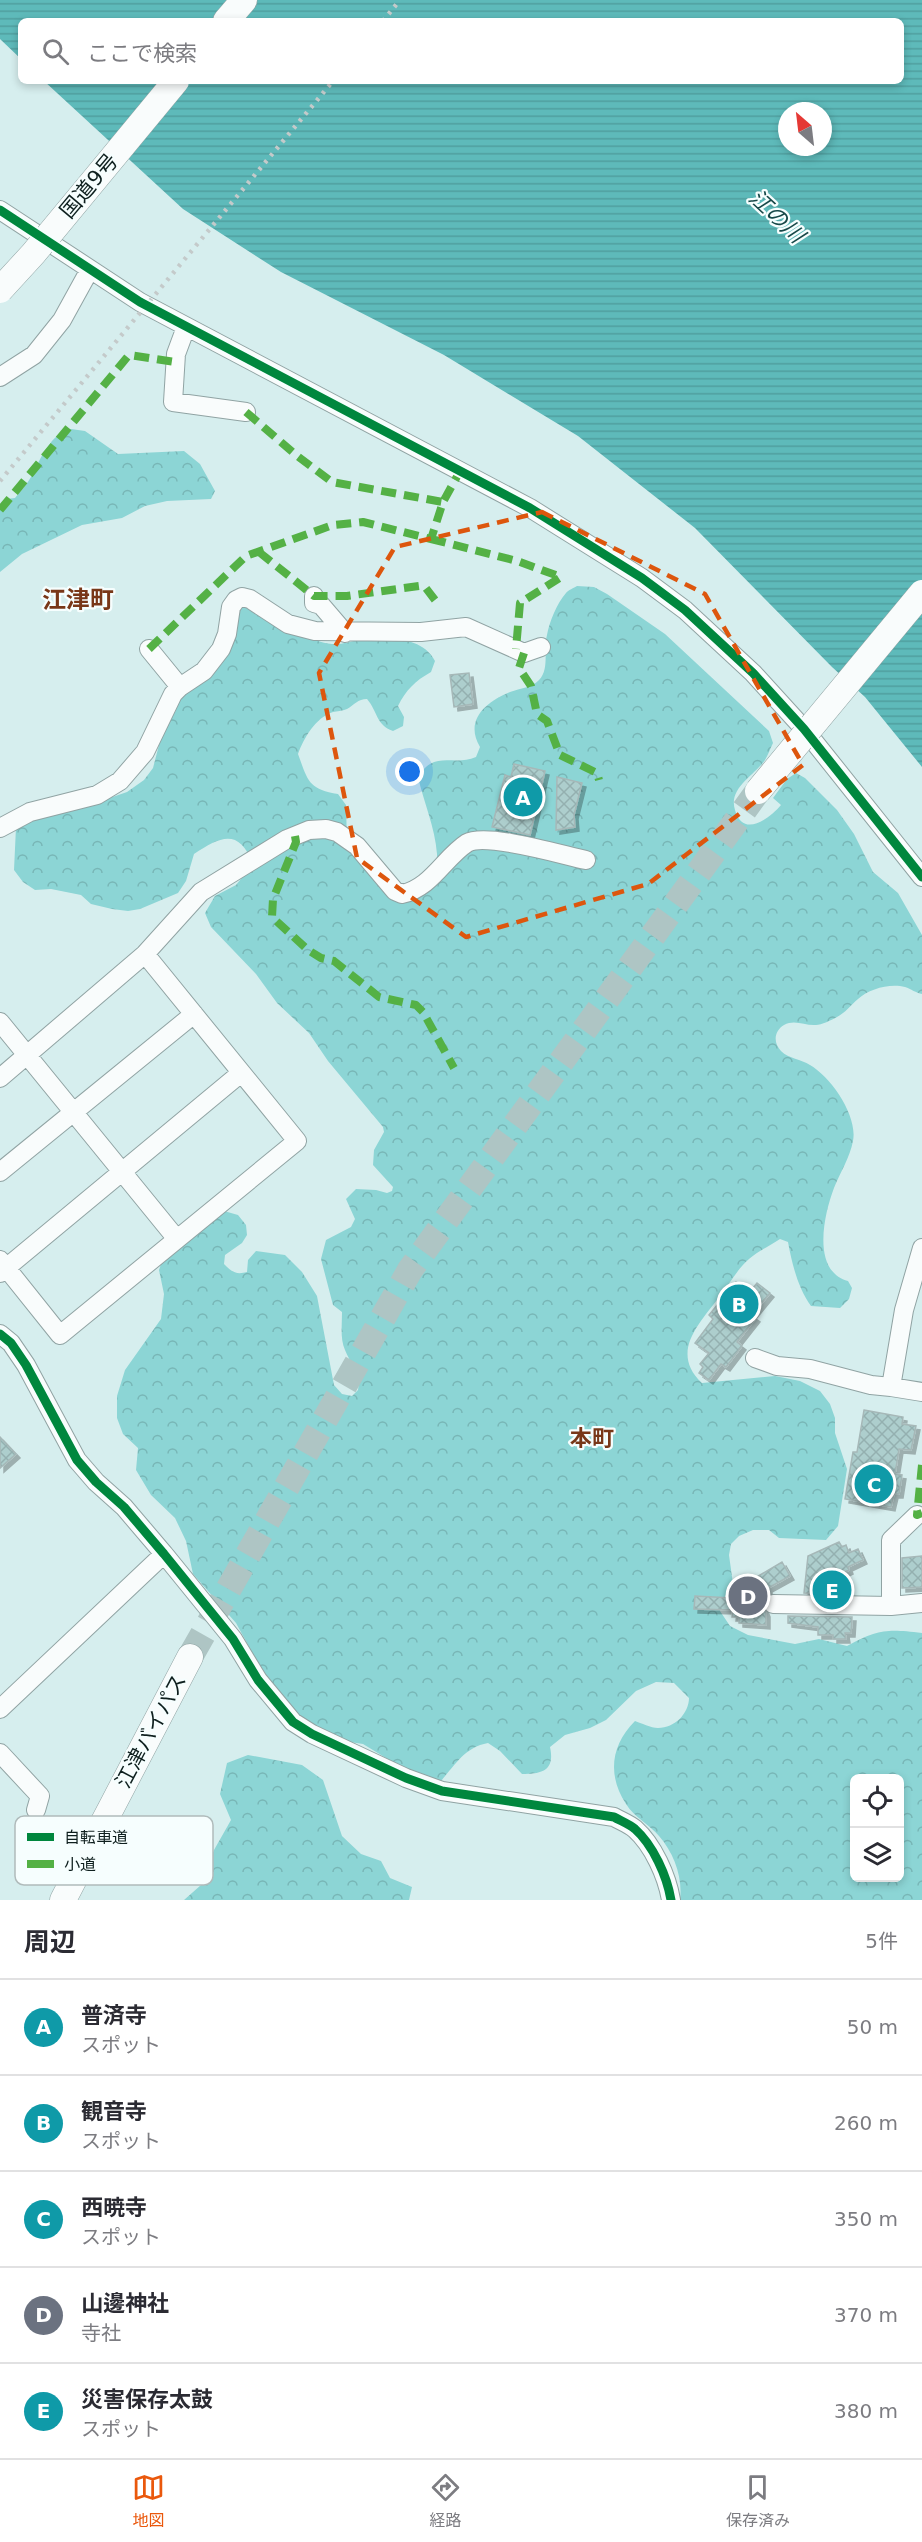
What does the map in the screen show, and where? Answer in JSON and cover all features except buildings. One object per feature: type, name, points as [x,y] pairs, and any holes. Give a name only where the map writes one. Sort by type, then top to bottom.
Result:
[{"type":"highway","points":[[229,18],[244,0]]},
{"type":"highway","name":"国道9号","points":[[0,290],[174,84]]},
{"type":"highway","points":[[758,791],[922,591]]},
{"type":"highway","name":"江津バイパス","points":[[107,1816],[190,1657]]},
{"type":"highway","name":"江津バイパス","points":[[63,1900],[71,1885]]},
{"type":"street","points":[[0,210],[89,271],[186,327],[530,508],[642,578],[685,610],[809,724],[922,877]]},
{"type":"street","points":[[0,376],[34,355],[62,320],[89,271]]},
{"type":"street","points":[[186,327],[176,354],[173,402],[246,412]]},
{"type":"street","points":[[809,724],[922,591]]},
{"type":"street","points":[[314,596],[314,603],[321,605],[345,633]]},
{"type":"street","points":[[0,828],[30,812],[98,795],[120,781],[145,752],[173,694],[204,671],[224,644],[230,610],[239,598],[250,599],[288,624],[315,631],[421,632],[466,627],[524,653],[540,647]]},
{"type":"street","points":[[149,649],[180,687]]},
{"type":"street","points":[[0,1078],[145,954],[201,892],[287,839],[309,830],[326,829],[337,832],[351,841],[395,891],[402,894],[425,882],[465,845],[474,841],[492,840],[586,860]]},
{"type":"street","points":[[145,954],[297,1141],[60,1335],[2,1267],[123,1173],[241,1073]]},
{"type":"street","points":[[0,1172],[194,1014]]},
{"type":"street","points":[[0,1022],[176,1238]]},
{"type":"street","points":[[891,1387],[904,1310],[922,1248]]},
{"type":"street","points":[[0,1334],[15,1349],[26,1365],[77,1460],[96,1482],[124,1507],[164,1554],[233,1639],[258,1680],[293,1722],[312,1734],[406,1778],[442,1791],[614,1817],[634,1828],[646,1842],[667,1881],[671,1900]]},
{"type":"street","points":[[755,1358],[777,1366],[810,1369],[871,1385],[922,1392]]},
{"type":"street","points":[[891,1606],[891,1540],[917,1515]]},
{"type":"street","points":[[0,1709],[164,1554]]},
{"type":"street","points":[[773,1604],[891,1606],[922,1603]]},
{"type":"street","points":[[0,1753],[40,1796],[36,1810]]},
{"type":"highlighted area","points":[[542,512],[705,594],[803,765],[648,884],[466,937],[357,858],[319,673],[395,547]]},
{"type":"green space","points":[[71,429],[85,431],[118,454],[184,451],[200,464],[215,491],[211,499],[167,501],[145,506],[122,518],[82,525],[22,554],[0,572],[0,507],[6,499],[15,498],[24,487],[52,441],[64,431]]},
{"type":"green space","points":[[577,586],[594,587],[665,634],[769,731],[773,743],[766,758],[735,795],[735,810],[739,819],[750,825],[764,820],[781,805],[773,798],[787,779],[796,773],[805,778],[837,810],[854,834],[873,872],[898,893],[922,935],[922,994],[899,986],[880,988],[863,995],[832,1020],[816,1025],[788,1023],[778,1030],[776,1037],[778,1048],[784,1054],[810,1065],[826,1078],[841,1098],[851,1120],[853,1141],[830,1199],[823,1240],[829,1266],[836,1275],[848,1281],[852,1288],[849,1299],[840,1308],[811,1306],[796,1276],[788,1242],[780,1239],[753,1256],[741,1267],[697,1327],[688,1349],[688,1360],[692,1371],[702,1383],[775,1376],[800,1381],[820,1391],[830,1404],[835,1418],[835,1433],[847,1469],[838,1526],[826,1540],[779,1538],[769,1530],[753,1530],[739,1536],[731,1544],[729,1555],[733,1584],[724,1598],[720,1611],[730,1626],[748,1635],[795,1644],[819,1639],[847,1646],[876,1633],[900,1631],[922,1633],[922,1900],[680,1900],[679,1875],[669,1850],[655,1832],[626,1804],[616,1782],[614,1771],[614,1761],[621,1740],[635,1721],[658,1728],[670,1725],[684,1714],[689,1698],[674,1683],[656,1682],[636,1691],[606,1720],[590,1728],[565,1735],[550,1747],[549,1766],[541,1772],[529,1774],[522,1774],[500,1751],[488,1743],[473,1748],[441,1781],[427,1780],[414,1775],[363,1744],[350,1742],[298,1718],[270,1685],[236,1623],[193,1574],[186,1541],[175,1518],[151,1495],[136,1470],[138,1448],[123,1434],[117,1418],[117,1396],[125,1370],[161,1319],[164,1294],[159,1270],[164,1255],[224,1211],[238,1215],[246,1225],[247,1235],[242,1243],[225,1255],[224,1264],[234,1272],[243,1273],[247,1272],[248,1260],[256,1251],[285,1255],[302,1272],[317,1296],[334,1385],[342,1394],[352,1396],[358,1390],[357,1374],[342,1341],[342,1312],[333,1305],[321,1259],[326,1240],[351,1227],[355,1219],[346,1199],[356,1189],[387,1193],[392,1191],[393,1187],[373,1165],[374,1150],[384,1132],[383,1127],[328,1061],[309,1033],[277,1003],[256,974],[211,927],[205,913],[215,896],[236,885],[253,864],[242,845],[235,840],[228,839],[204,848],[194,854],[186,881],[178,893],[140,909],[128,911],[91,904],[81,895],[51,889],[35,890],[23,882],[14,870],[16,827],[36,818],[69,812],[127,792],[144,780],[153,768],[165,722],[175,712],[185,688],[192,683],[241,600],[299,633],[322,642],[335,644],[370,639],[402,640],[421,646],[435,661],[431,672],[412,686],[398,706],[404,717],[403,726],[393,731],[387,728],[380,722],[367,699],[361,700],[347,709],[333,712],[321,719],[307,735],[298,754],[310,782],[320,789],[338,794],[346,805],[347,842],[391,898],[399,903],[420,897],[428,882],[437,854],[432,825],[418,777],[431,763],[468,760],[476,757],[480,747],[475,728],[480,713],[501,696],[539,680],[545,665],[548,630],[557,608],[568,591]]},
{"type":"green space","points":[[248,1755],[302,1765],[323,1780],[342,1836],[361,1854],[381,1861],[390,1878],[412,1887],[409,1900],[184,1900],[201,1885],[213,1885],[213,1853],[231,1820],[220,1794],[227,1763]]},
{"type":"water","name":"江の川","points":[[0,0],[922,0],[922,767],[865,697],[832,667],[695,528],[578,436],[444,355],[281,272],[183,209],[47,84],[904,84],[904,18],[18,18],[18,56],[0,39]]},
{"type":"tunnel","points":[[190,1657],[410,1270],[758,791]]},
{"type":"railway","points":[[385,18],[400,0]]},
{"type":"railway","points":[[0,481],[331,84]]},
{"type":"marked path","points":[[0,510],[129,355],[175,362]]},
{"type":"marked path","points":[[246,412],[332,482],[443,502]]},
{"type":"marked path","points":[[149,649],[246,556],[333,525],[363,522],[431,539],[443,502],[460,471]]},
{"type":"marked path","points":[[431,539],[517,561],[561,577],[520,603],[516,649]]},
{"type":"marked path","points":[[259,552],[314,596],[347,596],[419,586],[425,587],[435,600]]},
{"type":"marked path","points":[[524,653],[519,668],[531,686],[537,714],[547,721],[560,755],[597,773],[599,780]]},
{"type":"marked path","points":[[295,836],[296,842],[273,899],[272,917],[308,950],[321,958],[334,961],[379,997],[416,1005],[423,1012],[454,1068]]},
{"type":"marked path","points":[[922,1465],[917,1515],[922,1513]]},
{"type":"cycle path","points":[[0,210],[140,302],[530,508],[642,578],[685,610],[753,673],[804,729],[922,877]]},
{"type":"cycle path","points":[[0,1334],[11,1343],[26,1365],[77,1460],[96,1482],[124,1507],[164,1554],[233,1639],[258,1680],[293,1722],[312,1734],[406,1778],[442,1791],[614,1817],[635,1829],[648,1843],[663,1871],[671,1900]]},
{"type":"place","name":"普済寺","points":[[523,797]]},
{"type":"place","name":"観音寺","points":[[739,1304]]},
{"type":"place","name":"西暁寺","points":[[874,1484]]},
{"type":"place","name":"災害保存太鼓","points":[[832,1590]]},
{"type":"place","name":"山邊神社","points":[[748,1596]]},
{"type":"district","name":"江津町","points":[[78,600]]},
{"type":"district","name":"本町","points":[[592,1438]]}]
